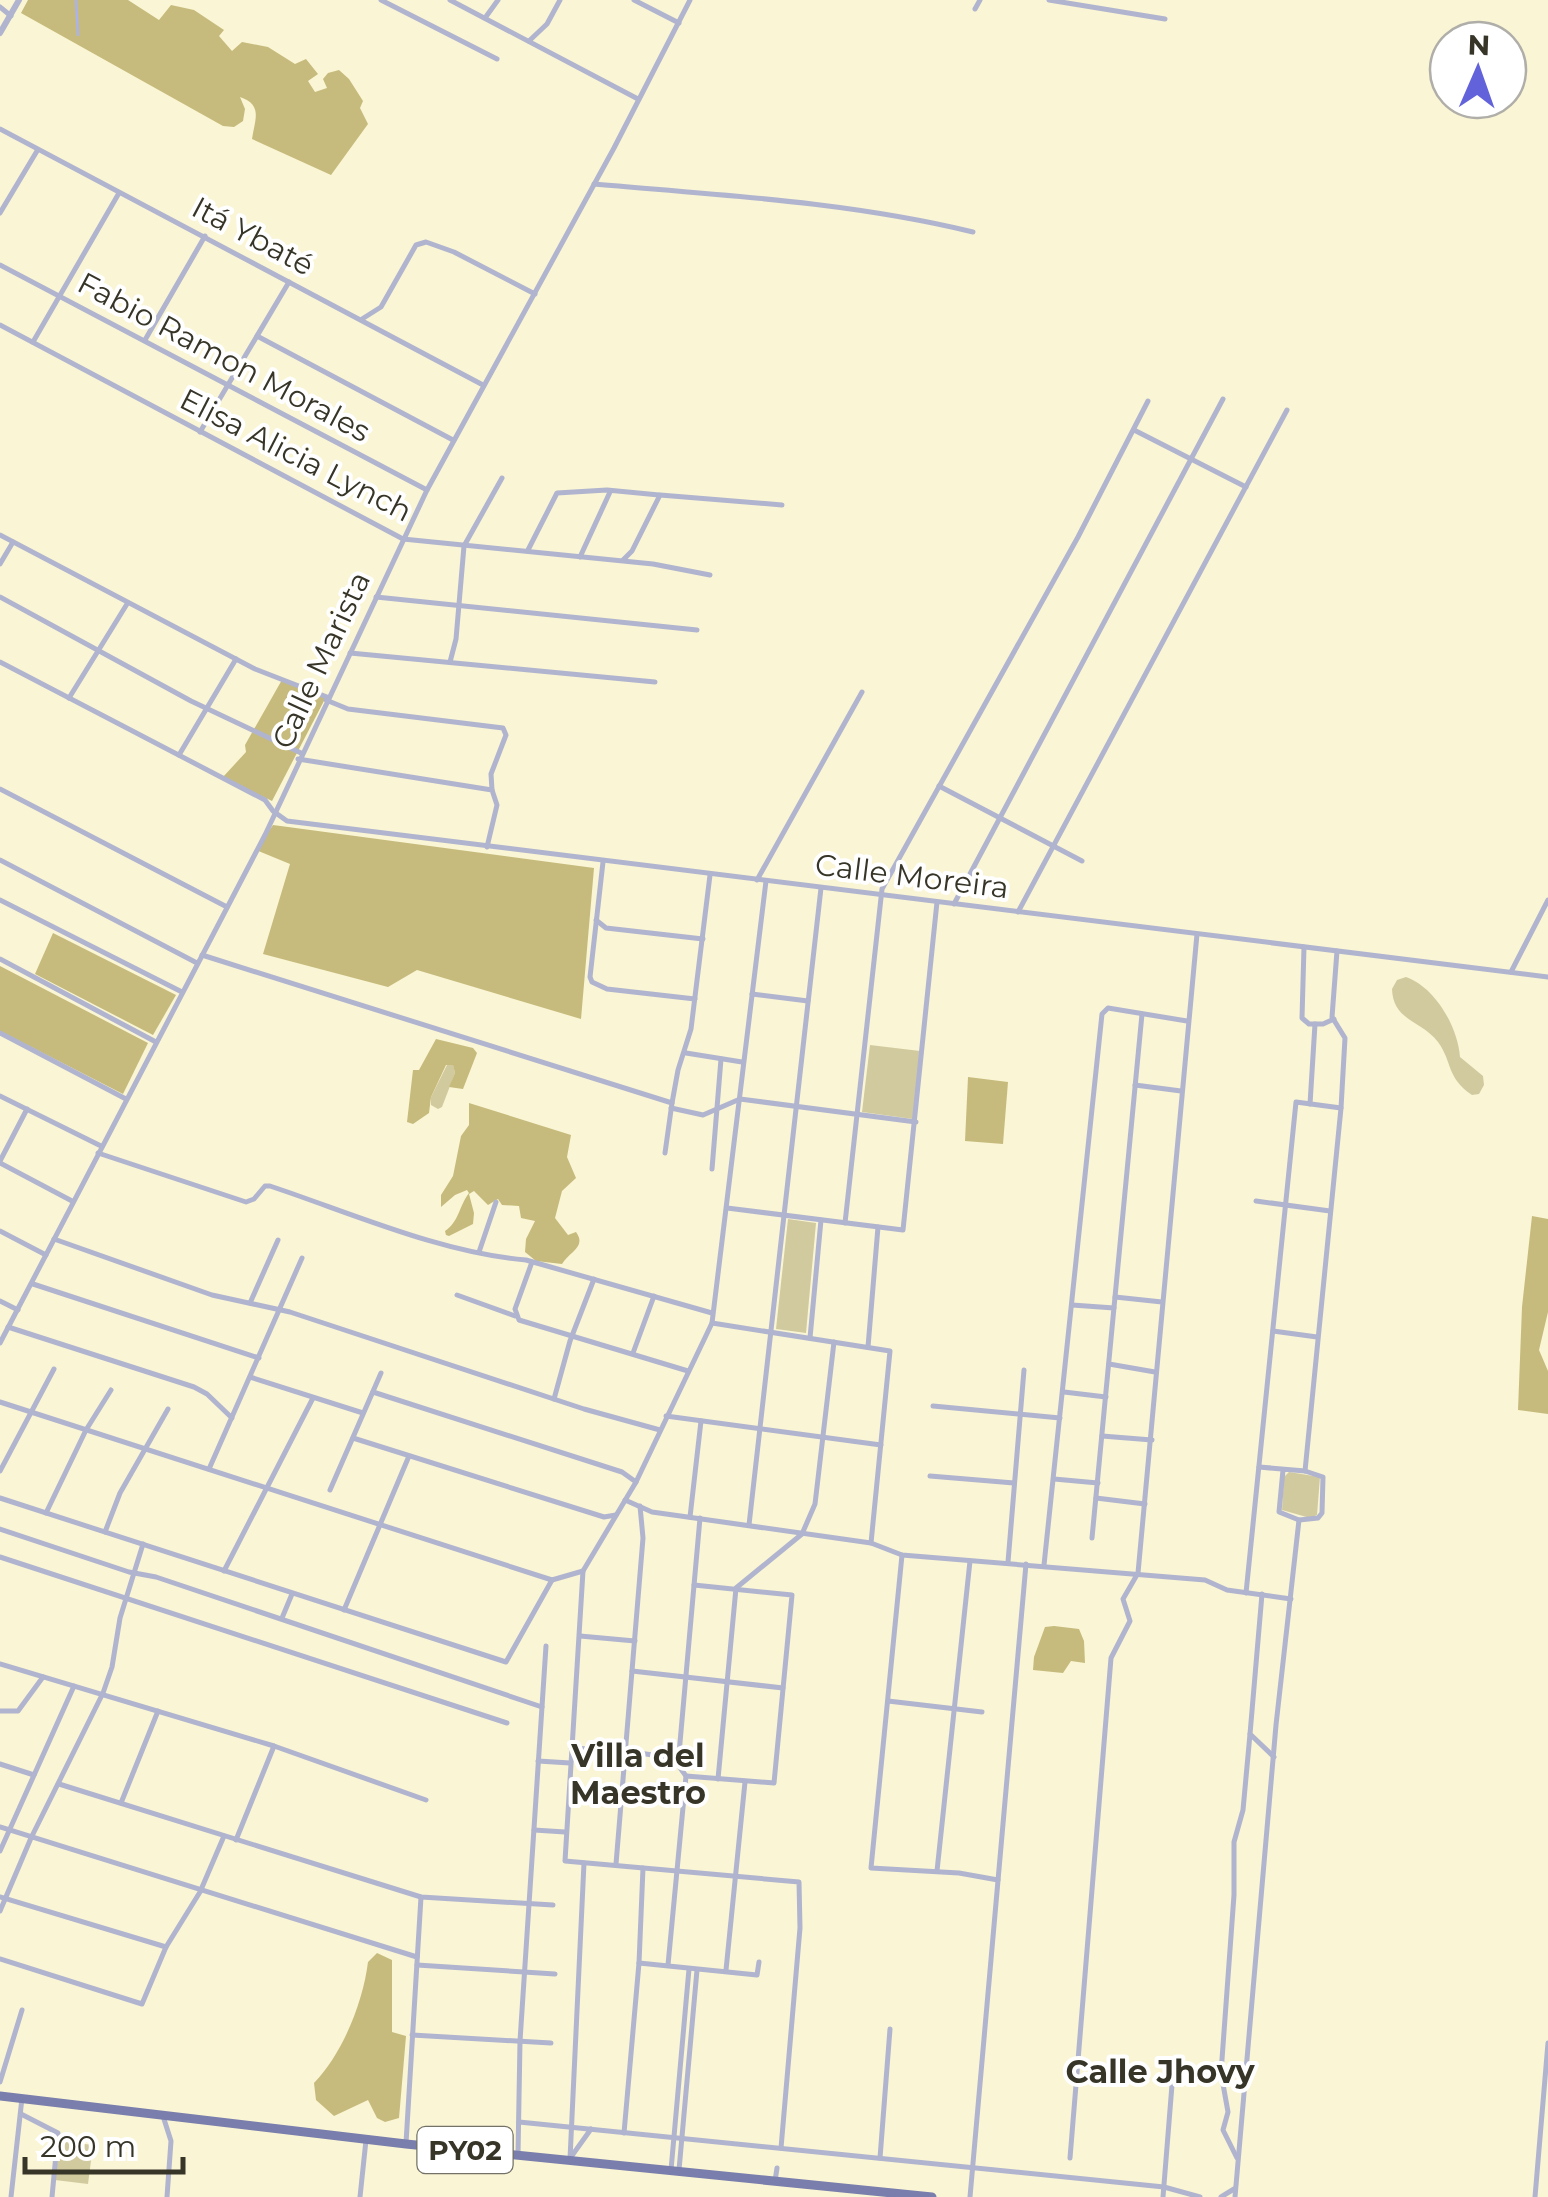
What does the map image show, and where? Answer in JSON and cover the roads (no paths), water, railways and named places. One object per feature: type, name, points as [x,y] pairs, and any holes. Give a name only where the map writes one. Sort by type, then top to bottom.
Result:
[{"type":"main road","name":"PY02","points":[[0,2096],[406,2144],[932,2197]]},
{"type":"street","points":[[0,33],[19,0]]},
{"type":"street","points":[[381,0],[497,59]]},
{"type":"street","points":[[450,0],[638,100]]},
{"type":"street","points":[[484,18],[498,0]]},
{"type":"street","points":[[528,41],[547,24],[560,0]]},
{"type":"street","points":[[634,0],[678,22]]},
{"type":"street","name":"Calle Marista","points":[[0,1342],[265,835],[427,490],[690,0]]},
{"type":"street","points":[[976,9],[980,0]]},
{"type":"street","points":[[1049,0],[1084,2],[1165,18]]},
{"type":"street","points":[[1128,12],[1134,0]]},
{"type":"street","points":[[0,6],[10,16]]},
{"type":"street","name":"Itá Ybaté","points":[[0,129],[483,386]]},
{"type":"street","points":[[0,213],[38,150]]},
{"type":"street","points":[[594,184],[740,196],[935,222],[973,232]]},
{"type":"street","points":[[33,342],[119,193]]},
{"type":"street","points":[[145,340],[205,236]]},
{"type":"street","points":[[362,319],[382,307],[416,245],[431,242],[534,294]]},
{"type":"street","name":"Fabio Ramon Morales","points":[[0,264],[427,490]]},
{"type":"street","points":[[200,432],[289,282]]},
{"type":"street","name":"Elisa Alicia Lynch","points":[[0,325],[404,539],[622,560],[710,574]]},
{"type":"street","points":[[257,336],[453,440]]},
{"type":"street","points":[[954,904],[1223,398]]},
{"type":"street","points":[[845,1223],[881,895],[1148,401]]},
{"type":"street","points":[[1018,912],[1287,410]]},
{"type":"street","points":[[1134,430],[1246,487]]},
{"type":"street","points":[[450,662],[464,546],[502,478]]},
{"type":"street","points":[[580,557],[610,490]]},
{"type":"street","points":[[528,550],[557,494],[610,490],[782,505]]},
{"type":"street","points":[[622,560],[632,551],[660,495]]},
{"type":"street","points":[[0,534],[236,659],[348,709],[502,728],[506,735],[491,774],[497,805],[487,847]]},
{"type":"street","points":[[0,564],[13,542]]},
{"type":"street","points":[[375,597],[696,630]]},
{"type":"street","points":[[0,598],[300,756],[492,790]]},
{"type":"street","points":[[69,698],[127,604]]},
{"type":"street","points":[[349,653],[655,682]]},
{"type":"street","points":[[179,756],[236,659]]},
{"type":"street","name":"Calle Moreira","points":[[0,662],[265,800],[273,812],[287,820],[314,826],[1548,977]]},
{"type":"street","points":[[756,880],[862,692]]},
{"type":"street","points":[[939,786],[1082,861]]},
{"type":"street","points":[[0,789],[227,906]]},
{"type":"street","points":[[0,860],[197,963]]},
{"type":"street","points":[[603,862],[592,982],[607,989],[696,998]]},
{"type":"street","points":[[665,1154],[678,1070],[696,998],[710,874]]},
{"type":"street","points":[[766,881],[712,1323],[636,1482],[584,1571],[565,1832],[566,1861],[798,1882],[800,1928],[781,2148]]},
{"type":"street","points":[[749,1525],[822,888]]},
{"type":"street","points":[[0,900],[182,992]]},
{"type":"street","points":[[1511,972],[1548,900]]},
{"type":"street","points":[[726,1208],[903,1230],[937,902]]},
{"type":"street","points":[[596,920],[606,928],[703,939]]},
{"type":"street","points":[[1070,2158],[1111,1658],[1130,1620],[1123,1599],[1138,1574],[1197,934]]},
{"type":"street","points":[[1304,947],[1302,1018],[1308,1024],[1334,1019]]},
{"type":"street","points":[[1305,1471],[1341,1108],[1344,1038],[1334,1019],[1336,951]]},
{"type":"street","points":[[202,955],[703,1115],[740,1099],[916,1122]]},
{"type":"street","points":[[0,959],[156,1042]]},
{"type":"street","points":[[752,994],[808,1001]]},
{"type":"street","points":[[1044,1565],[1102,1014],[1108,1008],[1187,1021]]},
{"type":"street","points":[[1092,1538],[1142,1014]]},
{"type":"street","points":[[1310,1104],[1316,1024]]},
{"type":"street","points":[[0,1033],[126,1099]]},
{"type":"street","points":[[685,1053],[742,1062]]},
{"type":"street","points":[[712,1169],[721,1059]]},
{"type":"street","points":[[1136,1086],[1181,1091]]},
{"type":"street","points":[[0,1096],[100,1150],[246,1202],[254,1199],[264,1186],[270,1186],[478,1253],[532,1262],[713,1313]]},
{"type":"street","points":[[1246,1593],[1296,1102],[1341,1108]]},
{"type":"street","points":[[27,1109],[0,1162],[72,1201]]},
{"type":"street","points":[[478,1253],[496,1202]]},
{"type":"street","points":[[1256,1202],[1330,1211]]},
{"type":"street","points":[[810,1338],[821,1220]]},
{"type":"street","points":[[868,1347],[878,1227]]},
{"type":"street","points":[[0,1231],[46,1255]]},
{"type":"street","points":[[54,1239],[212,1294],[279,1310],[660,1430]]},
{"type":"street","points":[[250,1303],[278,1240]]},
{"type":"street","points":[[209,1468],[302,1258]]},
{"type":"street","points":[[515,1316],[532,1262]]},
{"type":"street","points":[[554,1399],[572,1335],[594,1279]]},
{"type":"street","points":[[32,1284],[258,1358]]},
{"type":"street","points":[[457,1295],[519,1320],[688,1371]]},
{"type":"street","points":[[633,1353],[654,1296]]},
{"type":"street","points":[[1115,1297],[1162,1302]]},
{"type":"street","points":[[0,1300],[18,1310]]},
{"type":"street","points":[[1072,1305],[1114,1308]]},
{"type":"street","points":[[712,1323],[890,1350],[871,1543]]},
{"type":"street","points":[[8,1327],[194,1387],[232,1418]]},
{"type":"street","points":[[1273,1331],[1317,1338]]},
{"type":"street","points":[[718,1779],[736,1588],[802,1534],[815,1504],[834,1342]]},
{"type":"street","points":[[1109,1364],[1156,1372]]},
{"type":"street","points":[[0,1471],[54,1368]]},
{"type":"street","points":[[1008,1562],[1024,1370]]},
{"type":"street","points":[[330,1490],[381,1373]]},
{"type":"street","points":[[250,1377],[363,1413]]},
{"type":"street","points":[[46,1513],[86,1430],[112,1390]]},
{"type":"street","points":[[373,1392],[622,1472],[636,1482]]},
{"type":"street","points":[[1063,1392],[1106,1397]]},
{"type":"street","points":[[224,1571],[313,1398]]},
{"type":"street","points":[[0,1402],[552,1580],[584,1571]]},
{"type":"street","points":[[933,1406],[1060,1418]]},
{"type":"street","points":[[105,1532],[120,1493],[168,1408]]},
{"type":"street","points":[[666,1416],[881,1445]]},
{"type":"street","points":[[690,1517],[700,1420]]},
{"type":"street","points":[[1102,1436],[1152,1440]]},
{"type":"street","points":[[353,1438],[604,1516],[616,1514]]},
{"type":"street","points":[[344,1610],[409,1456]]},
{"type":"street","points":[[1259,1466],[1320,1475],[1324,1480],[1322,1513],[1318,1518],[1300,1520],[1280,1512],[1283,1470]]},
{"type":"street","points":[[930,1476],[1014,1482]]},
{"type":"street","points":[[1054,1479],[1098,1484]]},
{"type":"street","points":[[0,1498],[506,1662],[552,1580]]},
{"type":"street","points":[[1096,1498],[1145,1504]]},
{"type":"street","points":[[625,1500],[652,1512],[871,1543],[902,1554],[1205,1580],[1228,1590],[1292,1599]]},
{"type":"street","points":[[616,1864],[644,1538],[640,1506]]},
{"type":"street","points":[[668,1965],[686,1776],[678,1766],[700,1518]]},
{"type":"street","points":[[1221,2197],[1235,2193],[1274,1756],[1300,1520]]},
{"type":"street","points":[[0,1529],[282,1618],[542,1707]]},
{"type":"street","points":[[0,1911],[31,1838],[103,1693],[144,1544]]},
{"type":"street","points":[[902,1554],[871,1868],[937,1871],[998,1880]]},
{"type":"street","points":[[0,1557],[507,1723]]},
{"type":"street","points":[[937,1871],[970,1561]]},
{"type":"street","points":[[970,2197],[1026,1564]]},
{"type":"street","points":[[686,1776],[774,1783],[792,1595],[694,1585]]},
{"type":"street","points":[[282,1618],[292,1594]]},
{"type":"street","points":[[1237,2158],[1223,2130],[1228,2112],[1221,2073],[1234,1842],[1243,1810],[1262,1594]]},
{"type":"street","points":[[580,1636],[634,1641]]},
{"type":"street","points":[[518,2155],[520,2040],[546,1646]]},
{"type":"street","points":[[0,1664],[274,1746],[426,1800]]},
{"type":"street","points":[[632,1671],[783,1688]]},
{"type":"street","points":[[0,1711],[18,1710],[44,1677]]},
{"type":"street","points":[[0,1851],[74,1686]]},
{"type":"street","points":[[888,1701],[982,1712]]},
{"type":"street","points":[[121,1804],[158,1711]]},
{"type":"street","points":[[1250,1734],[1274,1756]]},
{"type":"street","points":[[236,1840],[274,1746]]},
{"type":"street","points":[[571,1748],[679,1759]]},
{"type":"street","points":[[538,1761],[570,1762]]},
{"type":"street","points":[[0,1764],[34,1775]]},
{"type":"street","points":[[726,1970],[745,1782]]},
{"type":"street","points":[[59,1784],[422,1897],[553,1905]]},
{"type":"street","points":[[0,1828],[417,1961],[555,1974]]},
{"type":"street","points":[[534,1830],[565,1832]]},
{"type":"street","points":[[0,1959],[142,2004],[166,1947],[200,1892],[224,1836]]},
{"type":"street","points":[[570,2159],[584,1862]]},
{"type":"street","points":[[624,2132],[643,1868]]},
{"type":"street","points":[[406,2144],[422,1897]]},
{"type":"street","points":[[3,1898],[166,1947]]},
{"type":"street","points":[[639,1963],[757,1975],[758,1962]]},
{"type":"street","points":[[675,2170],[693,1970]]},
{"type":"street","points":[[0,2082],[22,2010]]},
{"type":"street","points":[[880,2158],[890,2029]]},
{"type":"street","points":[[412,2035],[551,2043]]},
{"type":"street","points":[[1535,2197],[1548,2043]]},
{"type":"street","points":[[1163,2197],[1174,2060]]},
{"type":"street","points":[[11,2197],[22,2098]]},
{"type":"street","points":[[20,2114],[58,2132],[52,2197]]},
{"type":"street","points":[[163,2115],[171,2141],[168,2197]]},
{"type":"street","points":[[519,2122],[1164,2187],[1200,2197]]},
{"type":"street","points":[[570,2159],[590,2129]]},
{"type":"street","points":[[360,2197],[366,2139]]},
{"type":"street","points":[[775,2181],[777,2168]]},
{"type":"waterway","points":[[76,0],[78,35]]},
{"type":"district","name":"Villa del Maestro","points":[[638,1774]]},
{"type":"district","name":"Calle Jhovy","points":[[1160,2071]]}]
